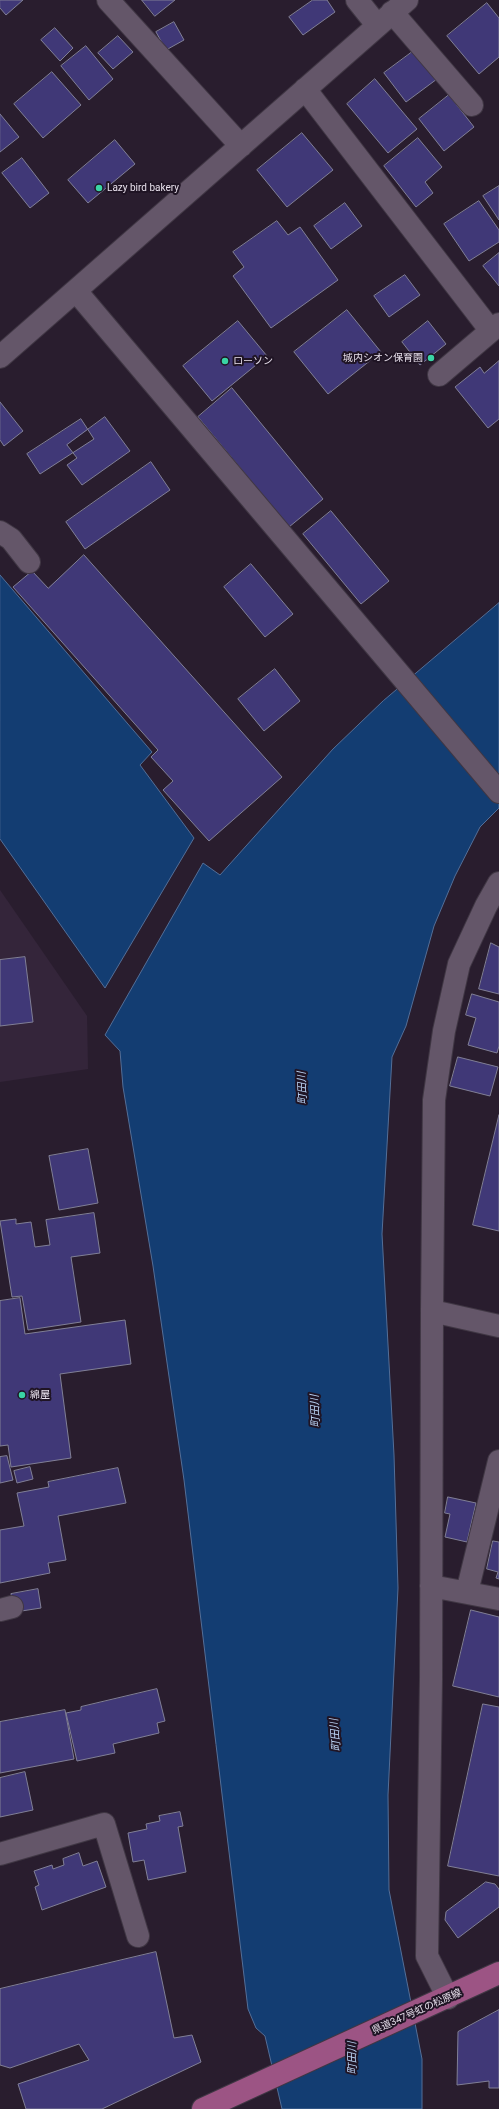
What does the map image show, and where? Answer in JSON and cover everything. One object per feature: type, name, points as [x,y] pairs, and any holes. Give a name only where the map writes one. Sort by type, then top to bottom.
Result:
[{"type":"main road","name":"県道347号虹の松原線","points":[[203,2109],[448,1998],[499,1973]]},
{"type":"street","points":[[108,0],[241,146]]},
{"type":"street","points":[[357,0],[392,12],[472,105]]},
{"type":"street","points":[[0,357],[392,12]]},
{"type":"street","points":[[304,89],[495,327],[439,375]]},
{"type":"street","points":[[76,291],[499,792]]},
{"type":"street","points":[[0,532],[11,540],[29,562]]},
{"type":"street","points":[[448,1998],[427,1956],[434,1100],[444,1031],[459,964],[486,906],[499,883]]},
{"type":"street","points":[[432,1312],[499,1326]]},
{"type":"street","points":[[467,1592],[499,1461]]},
{"type":"street","points":[[431,1586],[499,1599]]},
{"type":"street","points":[[0,1854],[104,1824],[138,1936]]},
{"type":"shaded area","points":[[0,890],[87,1016],[88,1069],[0,1082]]},
{"type":"water","points":[[0,575],[152,752],[140,765],[194,838],[105,988],[0,839]]},
{"type":"water","name":"町田川","points":[[499,603],[499,808],[480,827],[455,876],[434,926],[406,1026],[392,1057],[382,1234],[394,1455],[398,1588],[388,1795],[389,1890],[422,2059],[422,2109],[282,2109],[265,2036],[256,2028],[248,2009],[184,1480],[153,1266],[123,1087],[120,1051],[105,1035],[203,863],[220,875],[333,749],[383,701]]},
{"type":"building","points":[[0,0],[23,0],[6,15],[0,8]]},
{"type":"building","points":[[142,0],[175,0],[155,16]]},
{"type":"building","points":[[313,0],[327,0],[335,12],[303,35],[289,17]]},
{"type":"building","points":[[487,3],[499,18],[499,57],[479,74],[447,36]]},
{"type":"building","points":[[174,22],[184,40],[166,50],[156,32]]},
{"type":"building","points":[[55,28],[73,48],[60,61],[41,40]]},
{"type":"building","points":[[118,36],[133,52],[113,69],[98,53]]},
{"type":"building","points":[[86,46],[113,79],[89,100],[61,66]]},
{"type":"building","points":[[415,50],[437,79],[406,102],[384,73]]},
{"type":"building","points":[[52,72],[81,105],[43,138],[14,104]]},
{"type":"building","points":[[375,79],[417,129],[388,153],[347,104]]},
{"type":"building","points":[[449,95],[474,127],[444,151],[419,119]]},
{"type":"building","points":[[0,114],[19,137],[0,152]]},
{"type":"building","points":[[302,133],[333,170],[287,207],[257,170]]},
{"type":"building","points":[[418,138],[442,167],[425,182],[433,193],[416,207],[384,166]]},
{"type":"building","points":[[115,140],[135,164],[88,203],[68,180]]},
{"type":"building","points":[[22,158],[49,193],[30,208],[2,173]]},
{"type":"building","points":[[499,186],[499,220],[483,196]]},
{"type":"building","points":[[479,201],[499,230],[499,242],[469,261],[444,224]]},
{"type":"building","points":[[345,203],[362,226],[331,249],[314,226]]},
{"type":"building","points":[[277,221],[288,235],[300,227],[338,280],[271,328],[233,276],[244,267],[233,252]]},
{"type":"building","points":[[499,253],[499,286],[483,266]]},
{"type":"building","points":[[405,275],[420,295],[389,317],[374,296]]},
{"type":"building","points":[[347,310],[381,352],[328,394],[294,352]]},
{"type":"building","name":"ローソン","points":[[238,321],[267,356],[212,401],[183,366]]},
{"type":"building","points":[[428,321],[446,344],[420,365],[402,342]]},
{"type":"building","points":[[499,361],[499,419],[488,428],[455,387],[480,367],[484,373]]},
{"type":"building","points":[[232,388],[323,499],[289,527],[198,417]]},
{"type":"building","points":[[0,402],[23,431],[4,446],[0,440]]},
{"type":"building","points":[[105,417],[130,451],[82,485],[67,465],[77,458],[67,445]]},
{"type":"building","points":[[81,419],[94,439],[40,474],[27,454]]},
{"type":"building","points":[[151,462],[170,490],[85,549],[66,522]]},
{"type":"building","points":[[331,511],[389,581],[361,604],[303,534]]},
{"type":"building","points":[[84,555],[282,777],[209,841],[163,790],[173,781],[151,757],[158,750],[13,587],[32,571],[48,588]]},
{"type":"building","points":[[251,564],[293,614],[265,637],[224,587]]},
{"type":"building","points":[[275,669],[300,701],[264,731],[238,699]]},
{"type":"building","points":[[491,943],[499,947],[499,994],[479,989]]},
{"type":"building","points":[[25,957],[33,1022],[0,1026],[0,960]]},
{"type":"building","points":[[472,994],[499,1002],[499,1046],[497,1053],[468,1045],[476,1018],[466,1015]]},
{"type":"building","points":[[458,1057],[498,1067],[490,1096],[450,1086]]},
{"type":"building","points":[[499,1115],[499,1231],[473,1225]]},
{"type":"building","points":[[88,1149],[98,1203],[59,1210],[49,1156]]},
{"type":"building","points":[[94,1213],[100,1253],[71,1257],[81,1322],[28,1330],[22,1296],[12,1297],[0,1221],[16,1219],[16,1224],[31,1222],[35,1247],[50,1245],[46,1220]]},
{"type":"building","points":[[20,1298],[25,1334],[125,1320],[131,1364],[60,1374],[71,1458],[11,1467],[8,1445],[0,1446],[0,1301]]},
{"type":"building","points":[[7,1456],[13,1480],[0,1483],[0,1457]]},
{"type":"building","points":[[30,1467],[33,1479],[17,1483],[14,1471]]},
{"type":"building","points":[[118,1468],[126,1503],[58,1516],[66,1560],[48,1563],[50,1573],[0,1583],[0,1530],[24,1526],[17,1493],[49,1487],[48,1482]]},
{"type":"building","points":[[448,1497],[476,1503],[467,1542],[445,1537],[450,1514],[445,1513]]},
{"type":"building","points":[[493,1541],[499,1542],[499,1579],[496,1578],[498,1572],[487,1569]]},
{"type":"building","points":[[38,1589],[41,1608],[15,1612],[11,1594]]},
{"type":"building","points":[[471,1610],[499,1617],[499,1697],[453,1686]]},
{"type":"building","points":[[157,1689],[165,1721],[157,1723],[159,1733],[113,1744],[115,1753],[77,1761],[66,1713],[81,1710],[81,1707]]},
{"type":"building","points":[[483,1704],[499,1707],[499,1876],[448,1866]]},
{"type":"building","points":[[65,1710],[74,1759],[0,1773],[0,1722]]},
{"type":"building","points":[[25,1772],[33,1810],[0,1817],[0,1778]]},
{"type":"building","points":[[180,1812],[183,1826],[178,1827],[186,1872],[148,1880],[144,1860],[133,1862],[128,1833],[147,1829],[146,1824],[160,1821],[159,1816]]},
{"type":"building","points":[[79,1853],[83,1866],[97,1861],[106,1887],[42,1910],[35,1887],[39,1885],[34,1871],[52,1865],[53,1869],[64,1865],[63,1859]]},
{"type":"building","points":[[486,1882],[495,1884],[499,1889],[499,1907],[458,1938],[445,1920],[446,1912]]},
{"type":"building","points":[[156,1952],[174,2038],[192,2035],[201,2062],[102,2109],[26,2109],[18,2084],[89,2060],[79,2044],[10,2068],[0,2065],[0,1989]]},
{"type":"building","points":[[499,2010],[499,2088],[489,2088],[489,2081],[457,2085],[458,2032]]},
{"type":"place","name":"Lazy bird bakery","points":[[99,188]]},
{"type":"place","name":"城内シオン保育園","points":[[431,358]]},
{"type":"place","name":"ローソン","points":[[225,361]]},
{"type":"place","name":"綿屋","points":[[22,1395]]}]
